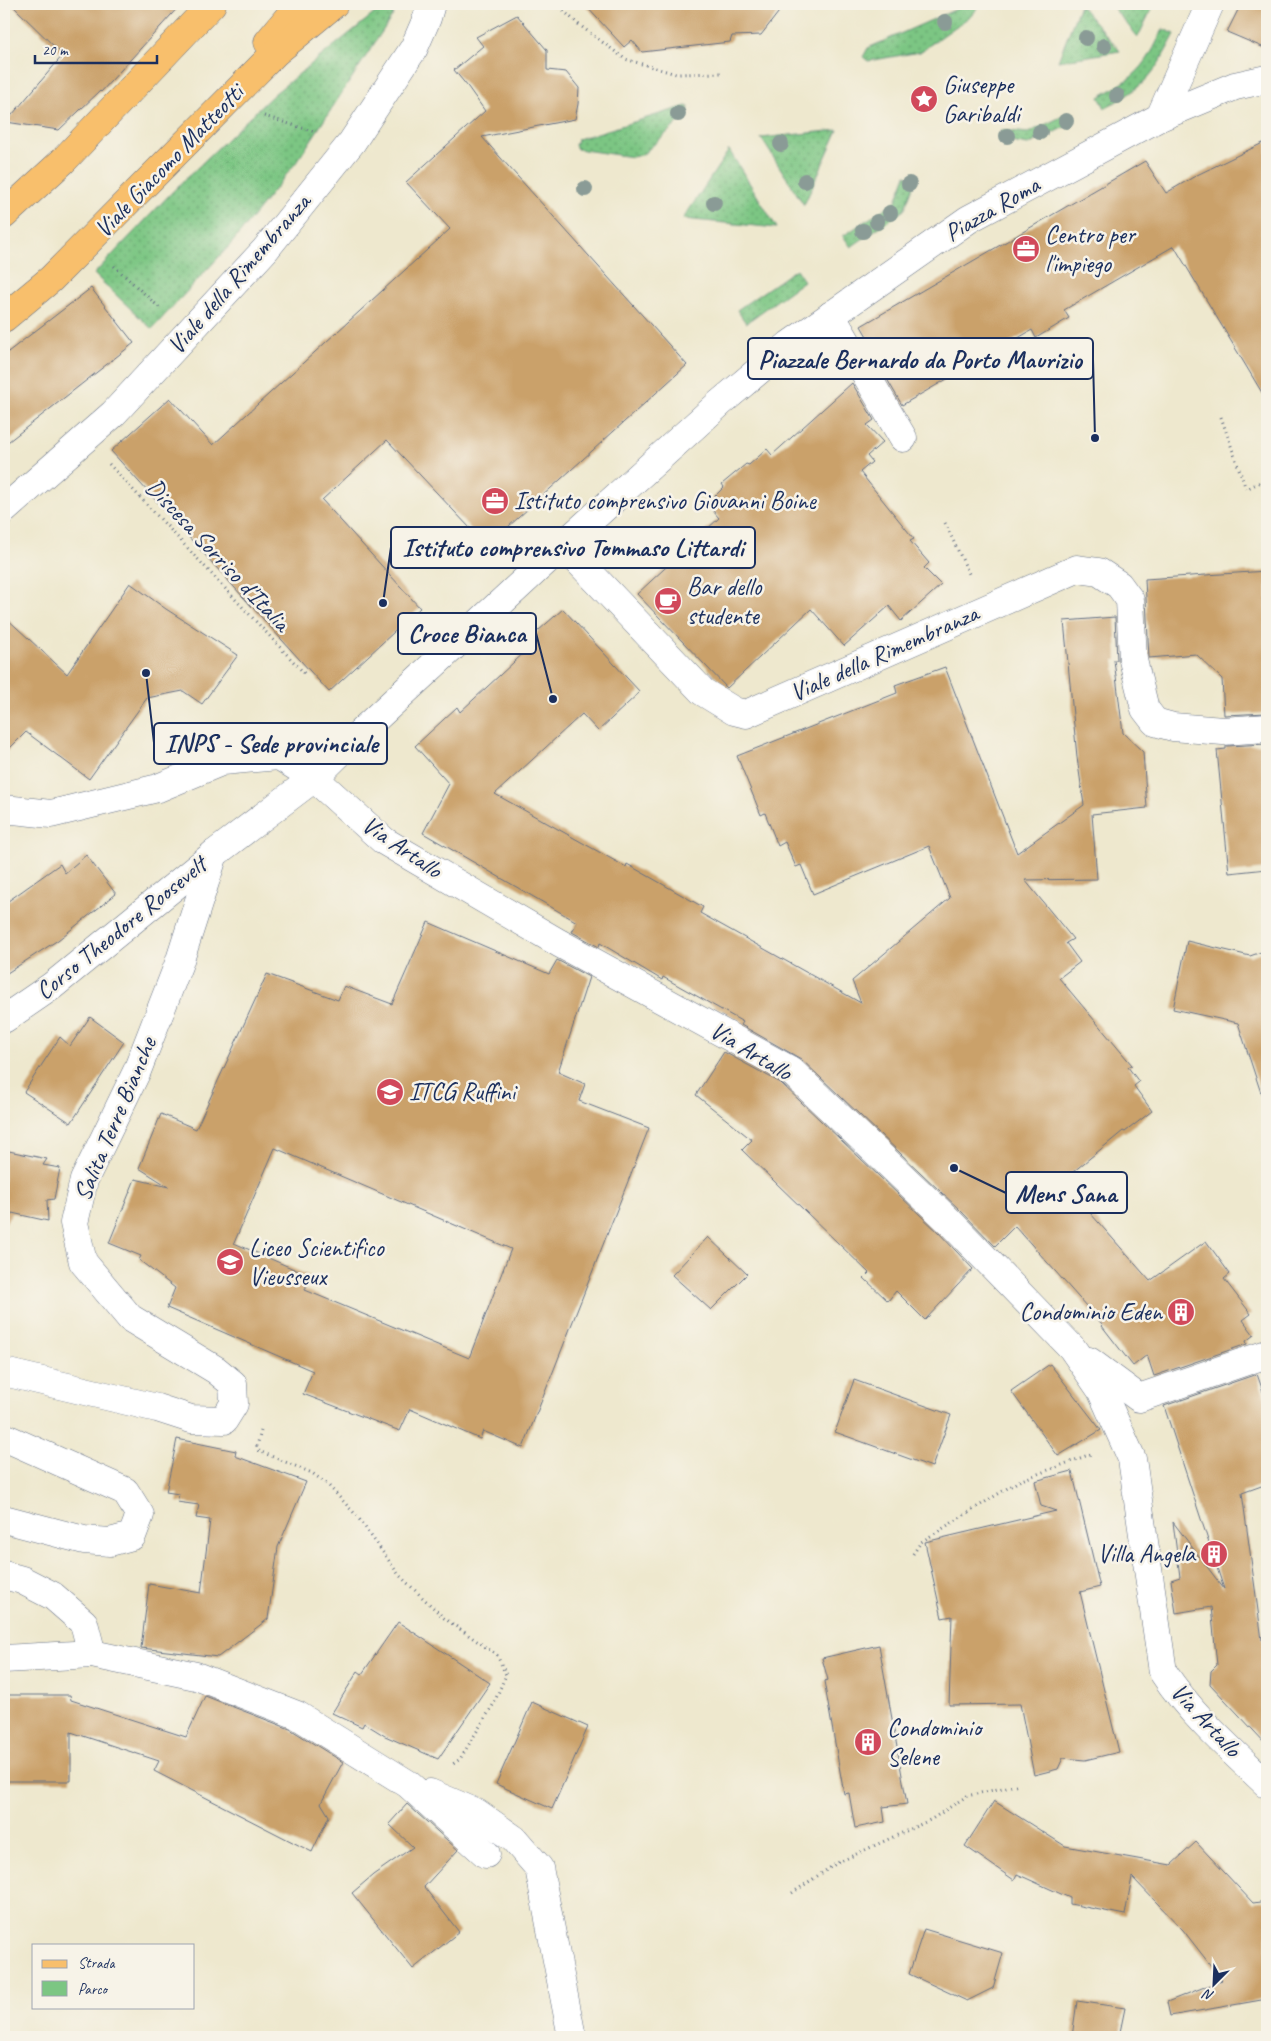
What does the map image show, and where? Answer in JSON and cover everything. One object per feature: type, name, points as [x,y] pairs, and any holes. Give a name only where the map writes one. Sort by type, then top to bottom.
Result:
[{"type":"main road","points":[[4,216],[63,161],[212,4]]},
{"type":"main road","points":[[198,129],[287,19],[303,4]]},
{"type":"main road","name":"Viale Giacomo Matteotti","points":[[4,318],[51,279],[276,52],[334,4]]},
{"type":"street","name":"Viale della Rimembranza","points":[[4,510],[113,414],[265,250],[352,142],[414,48],[431,4]]},
{"type":"street","points":[[1160,117],[1210,4]]},
{"type":"street","name":"Piazza Roma","points":[[564,545],[720,403],[789,345],[969,219],[1160,117],[1235,86],[1267,79]]},
{"type":"street","points":[[831,315],[903,438]]},
{"type":"street","name":"Viale della Rimembranza","points":[[564,545],[702,692],[734,711],[746,714],[1077,569],[1099,572],[1118,585],[1130,600],[1133,660],[1145,709],[1155,722],[1173,727],[1223,731],[1267,728]]},
{"type":"street","points":[[4,809],[51,814],[158,788],[223,761],[279,756],[314,778],[361,732],[564,545]]},
{"type":"street","name":"Corso Theodore Roosevelt","points":[[4,1019],[52,986],[214,854],[314,778]]},
{"type":"street","name":"Via Artallo","points":[[314,778],[384,841],[559,943],[790,1070],[949,1221],[1072,1348],[1101,1390],[1132,1459],[1163,1672],[1176,1692],[1210,1730],[1267,1784]]},
{"type":"street","name":"Salita Terre Bianche","points":[[4,1372],[148,1406],[191,1419],[224,1420],[234,1404],[233,1384],[216,1370],[130,1318],[83,1262],[74,1223],[84,1180],[137,1071],[179,963],[214,854]]},
{"type":"street","points":[[1072,1348],[1139,1398],[1267,1354]]},
{"type":"street","points":[[4,1437],[125,1491],[140,1515],[132,1536],[110,1542],[84,1540],[4,1519]]},
{"type":"street","points":[[4,1575],[22,1580],[53,1596],[84,1624],[92,1654]]},
{"type":"street","points":[[4,1659],[92,1654],[196,1676],[297,1715],[408,1784],[477,1813],[514,1839],[539,1868],[572,2037]]},
{"type":"street","points":[[408,1784],[486,1854]]},
{"type":"path","points":[[556,4],[578,24],[625,59],[676,74],[723,73]]},
{"type":"path","points":[[226,101],[289,125],[352,142]]},
{"type":"path","points":[[112,264],[166,314],[176,346]]},
{"type":"path","points":[[1221,417],[1246,489],[1267,480]]},
{"type":"path","name":"Discesa Sorriso d'Italia","points":[[106,460],[305,674]]},
{"type":"path","points":[[945,522],[986,609]]},
{"type":"path","points":[[264,1424],[257,1446],[259,1451],[312,1473],[327,1484],[357,1516],[399,1575],[444,1618],[497,1655],[506,1675],[494,1705],[460,1759],[446,1770],[408,1784]]},
{"type":"path","points":[[913,1554],[921,1542],[1019,1481],[1125,1441]]},
{"type":"path","points":[[792,1893],[837,1864],[932,1819],[967,1796],[1020,1784]]},
{"type":"green space","points":[[386,4],[396,4],[393,15],[298,160],[231,244],[152,329],[94,274],[174,190],[274,94]]},
{"type":"green space","points":[[968,4],[975,5],[977,9],[972,15],[920,52],[868,61],[863,57],[868,48]]},
{"type":"green space","points":[[1110,4],[1154,4],[1138,37]]},
{"type":"green space","points":[[1080,5],[1120,51],[1058,61]]},
{"type":"green space","points":[[1163,29],[1175,34],[1154,70],[1131,93],[1105,108],[1099,97],[1123,83],[1145,63]]},
{"type":"green space","points":[[686,106],[689,107],[687,115],[642,155],[632,157],[577,149],[575,145],[578,139]]},
{"type":"green space","points":[[1069,113],[1073,123],[1028,145],[1000,140],[1001,130],[1028,133]]},
{"type":"green space","points":[[838,130],[804,205],[761,138]]},
{"type":"green space","points":[[729,150],[777,228],[683,219]]},
{"type":"green space","points":[[906,175],[916,179],[904,210],[851,247],[843,236],[896,201]]},
{"type":"green space","points":[[796,269],[804,281],[746,323],[737,310]]},
{"type":"building","points":[[11,4],[181,4],[101,92],[59,130],[6,122],[63,55]]},
{"type":"building","points":[[584,4],[785,4],[761,35],[732,36],[730,42],[642,52],[632,40],[624,47]]},
{"type":"building","points":[[1241,4],[1267,4],[1267,49],[1227,32]]},
{"type":"building","points":[[517,15],[547,50],[547,70],[566,72],[579,88],[575,119],[482,137],[687,365],[487,546],[387,440],[322,500],[420,608],[329,692],[111,451],[170,398],[213,445],[450,229],[406,182],[485,111],[454,70],[483,46],[476,37]]},
{"type":"building","points":[[1267,141],[1267,401],[1174,246],[1064,310],[1069,318],[1036,338],[1032,330],[902,405],[876,360],[879,357],[861,326],[1145,161],[1166,193],[1197,175]]},
{"type":"building","points":[[91,288],[134,343],[4,445],[4,355]]},
{"type":"building","points":[[852,383],[874,420],[867,425],[883,442],[867,456],[872,462],[860,472],[914,539],[910,541],[929,563],[924,568],[941,585],[901,621],[889,606],[844,646],[811,609],[727,688],[637,594],[719,518],[707,504],[724,487],[722,484],[746,464],[749,465],[767,449],[772,455]]},
{"type":"building","points":[[1267,571],[1267,713],[1224,715],[1222,679],[1196,654],[1149,658],[1145,579]]},
{"type":"building","points":[[130,583],[166,609],[238,655],[202,704],[183,691],[147,698],[89,779],[26,732],[4,754],[4,616],[67,674]]},
{"type":"building","points":[[563,609],[640,692],[598,731],[582,714],[495,794],[626,867],[627,864],[703,907],[700,913],[861,1003],[852,981],[950,898],[929,846],[813,894],[801,865],[796,867],[785,842],[778,846],[765,813],[761,815],[737,756],[897,693],[895,685],[945,667],[1017,853],[1084,805],[1077,757],[1064,621],[1115,617],[1117,660],[1114,660],[1123,733],[1143,752],[1147,808],[1092,814],[1097,879],[1025,880],[1073,939],[1066,943],[1080,962],[1059,978],[1132,1065],[1128,1067],[1139,1082],[1134,1086],[1152,1111],[1125,1132],[1123,1131],[1062,1181],[1150,1281],[1206,1241],[1230,1274],[1224,1279],[1251,1314],[1243,1320],[1254,1335],[1246,1341],[1247,1344],[1154,1376],[1147,1355],[1133,1366],[1103,1325],[1015,1226],[995,1246],[960,1210],[801,1059],[741,1025],[743,1022],[663,977],[662,980],[600,943],[599,947],[572,932],[577,922],[423,833],[449,784],[415,746],[457,707],[460,712],[527,650],[522,645]]},
{"type":"building","points":[[1267,744],[1267,869],[1229,873],[1217,750],[1226,749],[1226,746]]},
{"type":"building","points":[[86,855],[116,894],[58,940],[4,975],[4,904],[60,864],[65,873]]},
{"type":"building","points":[[428,922],[549,974],[557,960],[589,977],[558,1072],[585,1084],[579,1101],[649,1128],[523,1448],[483,1431],[480,1439],[410,1409],[400,1431],[303,1394],[313,1371],[167,1308],[175,1288],[139,1260],[141,1256],[109,1243],[135,1179],[169,1187],[139,1168],[161,1114],[196,1129],[267,974],[338,1000],[344,986],[392,1004]],"holes":[[[275,1148],[511,1249],[469,1358],[305,1290],[310,1276],[234,1243]]]},
{"type":"building","points":[[1187,941],[1250,956],[1267,950],[1267,1092],[1261,1093],[1238,1023],[1173,1009]]},
{"type":"building","points":[[90,1017],[124,1042],[71,1123],[24,1092],[60,1037],[70,1046]]},
{"type":"building","points":[[724,1052],[781,1083],[938,1232],[973,1269],[925,1320],[896,1291],[888,1301],[864,1278],[869,1273],[742,1150],[752,1140],[696,1095]]},
{"type":"building","points":[[4,1150],[47,1159],[43,1165],[60,1168],[54,1199],[47,1200],[48,1221],[12,1213],[4,1225]]},
{"type":"building","points":[[708,1237],[747,1274],[711,1310],[672,1275]]},
{"type":"building","points":[[1050,1364],[1101,1430],[1058,1456],[1011,1391]]},
{"type":"building","points":[[1257,1374],[1267,1403],[1267,1484],[1242,1493],[1262,1640],[1267,1638],[1267,1745],[1210,1684],[1211,1671],[1217,1665],[1211,1607],[1176,1613],[1171,1580],[1180,1577],[1173,1522],[1224,1589],[1164,1406]]},
{"type":"building","points":[[854,1380],[951,1415],[932,1467],[835,1432]]},
{"type":"building","points":[[177,1439],[236,1451],[235,1456],[306,1482],[278,1547],[268,1619],[218,1657],[141,1648],[149,1584],[201,1593],[210,1520],[196,1518],[199,1505],[177,1502],[179,1494],[166,1492]]},
{"type":"building","points":[[1072,1471],[1100,1587],[1080,1592],[1119,1752],[1085,1760],[1063,1758],[1058,1769],[1034,1775],[1020,1704],[949,1705],[952,1616],[942,1618],[925,1542],[1056,1511],[1041,1506],[1035,1481]]},
{"type":"building","points":[[398,1622],[490,1683],[438,1759],[385,1736],[364,1723],[362,1727],[332,1713],[358,1671],[362,1674]]},
{"type":"building","name":"Condominio Selene","points":[[879,1645],[907,1804],[883,1807],[885,1822],[855,1828],[849,1793],[844,1794],[824,1681],[828,1680],[822,1658]]},
{"type":"building","points":[[4,1695],[70,1695],[71,1700],[186,1737],[205,1696],[290,1729],[343,1762],[321,1803],[329,1816],[312,1852],[154,1771],[159,1761],[71,1732],[71,1781],[4,1781]]},
{"type":"building","points":[[532,1702],[588,1727],[552,1809],[496,1784]]},
{"type":"building","points":[[994,1801],[1065,1846],[1171,1865],[1196,1842],[1253,1903],[1267,1901],[1267,1999],[1170,2016],[1167,2002],[1222,1980],[1183,1930],[1132,1877],[1125,1915],[1070,1904],[1070,1898],[1017,1874],[1014,1880],[965,1846]]},
{"type":"building","points":[[407,1804],[458,1850],[424,1887],[459,1932],[413,1969],[352,1893],[373,1875],[413,1847],[389,1824]]},
{"type":"building","points":[[924,1929],[1003,1953],[993,1988],[967,2001],[909,1974]]},
{"type":"building","points":[[1077,2001],[1125,2008],[1119,2037],[1072,2037]]},
{"type":"place","name":"Giuseppe Garibaldi","points":[[924,99]]},
{"type":"place","name":"Centro per l'impiego","points":[[1026,249]]},
{"type":"place","name":"Piazzale Bernardo da Porto Maurizio","points":[[1095,438]]},
{"type":"place","name":"Istituto comprensivo Giovanni Boine","points":[[495,501]]},
{"type":"place","name":"Bar dello studente","points":[[668,601]]},
{"type":"place","name":"Istituto comprensivo Tommaso Littardi","points":[[383,603]]},
{"type":"place","name":"INPS - Sede provinciale","points":[[146,673]]},
{"type":"place","name":"Croce Bianca","points":[[553,699]]},
{"type":"place","name":"ITCG Ruffini","points":[[390,1092]]},
{"type":"place","name":"Mens Sana","points":[[954,1168]]},
{"type":"place","name":"Liceo Scientifico Vieusseux","points":[[230,1262]]},
{"type":"place","name":"Condominio Eden","points":[[1181,1312]]},
{"type":"place","name":"Villa Angela","points":[[1214,1554]]},
{"type":"place","name":"Condominio Selene","points":[[868,1742]]}]
